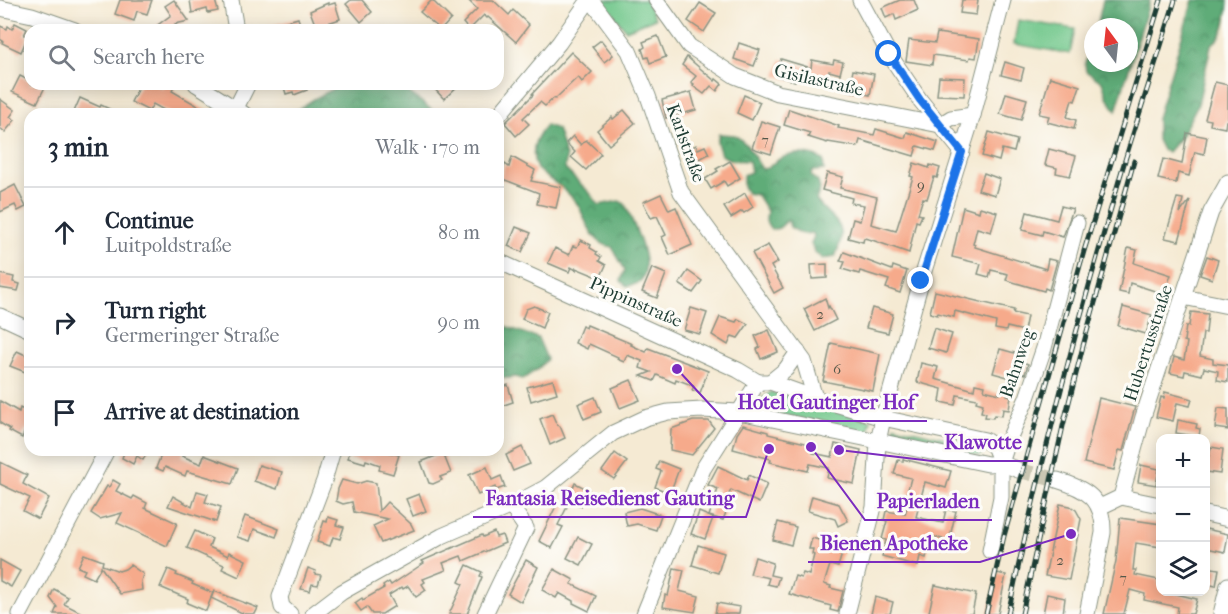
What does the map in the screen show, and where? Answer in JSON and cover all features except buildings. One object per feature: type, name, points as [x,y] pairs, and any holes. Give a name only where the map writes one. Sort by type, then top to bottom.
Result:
[{"type":"street","points":[[231,0],[235,24]]},
{"type":"street","points":[[504,109],[559,44],[590,0]]},
{"type":"street","name":"Karlstraße","points":[[590,0],[629,51],[648,96],[681,192],[804,360],[815,398]]},
{"type":"street","name":"Gisilastraße","points":[[656,0],[689,46],[735,76],[778,93],[940,125],[951,118],[973,115]]},
{"type":"street","points":[[860,0],[889,54],[920,100],[962,152]]},
{"type":"street","points":[[846,614],[874,507],[878,442],[883,418],[924,272],[973,115],[1003,0]]},
{"type":"street","points":[[0,8],[58,24]]},
{"type":"street","points":[[206,90],[235,108]]},
{"type":"street","points":[[241,108],[246,90]]},
{"type":"street","points":[[900,118],[914,101],[920,100]]},
{"type":"street","name":"Hubertusstraße","points":[[1121,497],[1143,417],[1211,212],[1228,182]]},
{"type":"street","name":"Bahnweg","points":[[990,551],[1001,497],[1001,463],[1044,348],[1077,223]]},
{"type":"street","name":"Pippinstraße","points":[[504,264],[764,382],[883,418],[985,440],[994,446],[1001,463]]},
{"type":"street","points":[[1183,297],[1228,306]]},
{"type":"street","points":[[0,316],[24,327]]},
{"type":"street","points":[[644,614],[703,469],[739,412],[764,382],[786,369],[798,352]]},
{"type":"street","points":[[313,614],[342,592],[442,536],[511,506],[544,488],[613,433],[645,418],[668,412],[702,410],[739,412],[988,464],[1001,463],[1018,470]]},
{"type":"street","points":[[20,614],[104,456]]},
{"type":"street","points":[[290,614],[282,607],[280,597],[321,491],[331,456]]},
{"type":"street","points":[[1057,480],[1075,485],[1093,497],[1100,507],[1104,520],[1087,614]]},
{"type":"street","points":[[1100,507],[1121,497],[1156,504]]},
{"type":"street","points":[[485,614],[526,528],[511,506]]},
{"type":"street","points":[[1210,515],[1228,519]]},
{"type":"street","points":[[1221,614],[1228,585]]},
{"type":"green space","points":[[603,0],[646,0],[655,18],[626,30],[618,20],[599,5]]},
{"type":"green space","points":[[1103,0],[1150,0],[1138,39],[1138,18],[1099,18]]},
{"type":"green space","points":[[1193,0],[1228,0],[1226,19],[1223,31],[1211,45],[1198,104],[1180,138],[1168,152],[1162,150],[1157,140],[1157,118]]},
{"type":"green space","points":[[1018,20],[1075,29],[1070,54],[1014,44]]},
{"type":"green space","points":[[1087,72],[1128,72],[1116,111],[1107,97],[1102,82]]},
{"type":"green space","points":[[331,90],[405,90],[429,108],[300,108]]},
{"type":"green space","points":[[546,125],[557,129],[566,157],[565,169],[599,205],[619,201],[625,204],[643,251],[644,275],[638,283],[627,286],[621,281],[625,270],[612,247],[598,241],[572,197],[537,169],[534,146]]},
{"type":"green space","points":[[719,134],[735,135],[746,144],[762,169],[794,154],[808,155],[823,160],[824,170],[812,171],[811,176],[818,182],[820,189],[816,200],[841,230],[835,257],[823,259],[815,253],[811,244],[813,233],[802,234],[790,227],[788,220],[779,228],[771,230],[766,221],[767,211],[757,195],[747,193],[743,186],[743,175],[751,172],[749,161],[731,160],[721,155],[717,142]]},
{"type":"green space","points":[[504,326],[538,338],[547,359],[538,369],[523,379],[504,378]]},
{"type":"green space","points":[[771,392],[871,420],[868,434],[768,412],[760,405],[761,399]]},
{"type":"green space","points":[[895,426],[983,447],[984,451],[980,456],[892,439]]},
{"type":"tunnel","points":[[1018,470],[1057,480]]},
{"type":"railway","points":[[986,614],[1004,536],[1084,251],[1161,0]]},
{"type":"railway","points":[[1008,614],[1045,455],[1086,296],[1175,0]]},
{"type":"railway","points":[[1022,614],[1063,426],[1134,161]]},
{"type":"place","name":"Hotel Gautinger Hof","points":[[677,369]]},
{"type":"place","name":"Papierladen","points":[[811,447]]},
{"type":"place","name":"Fantasia Reisedienst Gauting","points":[[769,449]]},
{"type":"place","name":"Klawotte","points":[[839,450]]},
{"type":"place","name":"Bienen Apotheke","points":[[1071,534]]},
{"type":"route","points":[[889,54],[920,100],[962,152],[921,281]]}]
